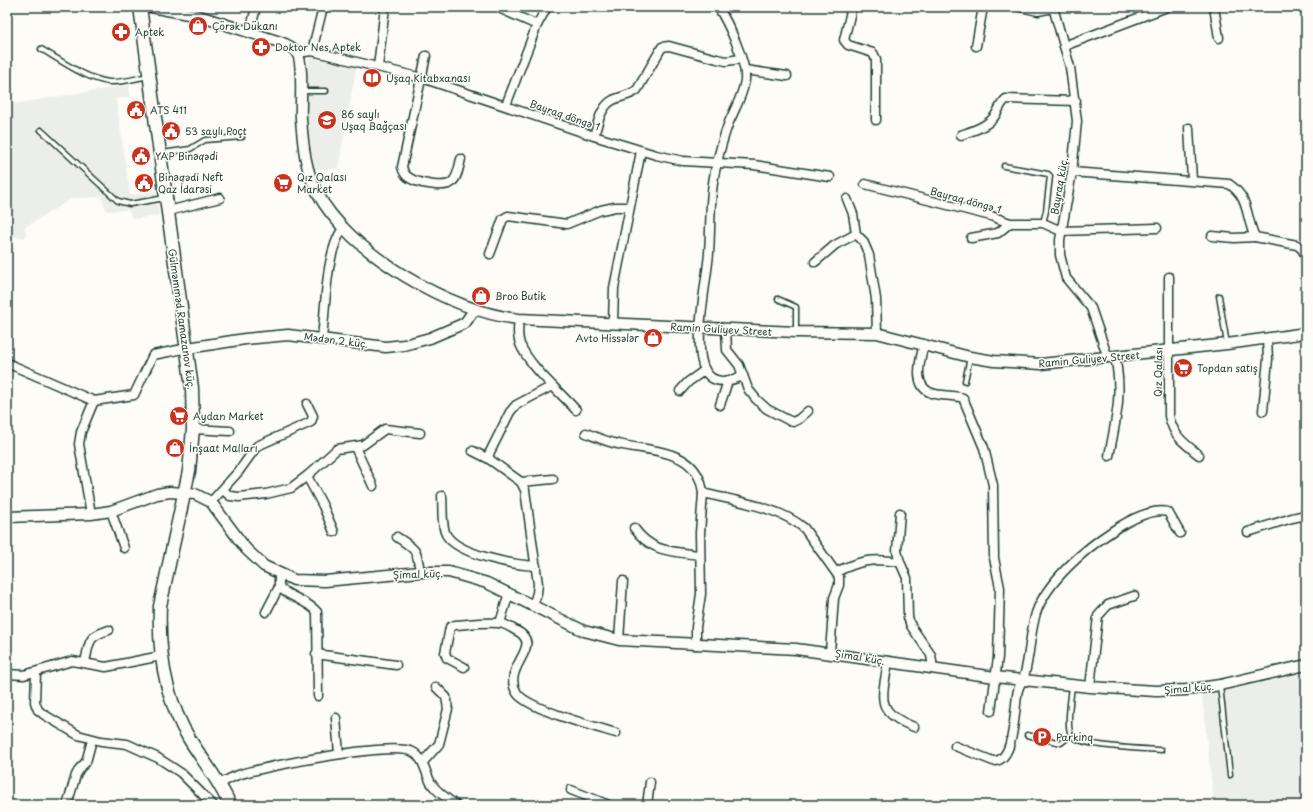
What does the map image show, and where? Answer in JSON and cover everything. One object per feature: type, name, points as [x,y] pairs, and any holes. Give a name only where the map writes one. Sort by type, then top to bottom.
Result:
[{"type":"main road","name":"Gülməmməd Ramazanov küç.","points":[[140,7],[188,348],[192,388],[193,429],[186,492],[161,600],[159,629],[161,656],[166,684],[176,713],[191,741],[219,784],[230,805]]},
{"type":"street","points":[[151,7],[199,16],[287,45],[298,53]]},
{"type":"street","points":[[250,32],[256,7]]},
{"type":"street","points":[[312,50],[323,7]]},
{"type":"street","points":[[378,67],[385,7]]},
{"type":"street","points":[[506,105],[537,25],[547,7]]},
{"type":"street","points":[[718,7],[730,27],[745,70],[742,93],[728,124],[716,164],[713,180],[708,261],[700,348],[705,370],[711,377],[728,382],[743,376]]},
{"type":"street","points":[[852,7],[844,40],[848,45],[873,53],[876,59],[876,120]]},
{"type":"street","points":[[976,46],[983,7]]},
{"type":"street","points":[[1020,7],[1038,11],[1053,8]]},
{"type":"street","points":[[1064,46],[1143,11],[1167,7]]},
{"type":"street","points":[[1214,7],[1218,38]]},
{"type":"street","name":"Bayraq küç.","points":[[1053,8],[1071,72],[1076,101],[1076,140],[1072,172],[1061,230],[1060,255],[1066,278],[1091,308],[1119,376],[1120,393],[1109,456]]},
{"type":"street","points":[[501,9],[537,25]]},
{"type":"street","points":[[594,136],[600,115],[606,105],[614,100],[632,94],[637,90],[662,47],[669,46],[726,61],[741,59]]},
{"type":"street","name":"Bayraq döngə 1","points":[[298,53],[312,50],[422,78],[506,105],[594,136],[641,151],[682,161],[754,165],[830,177]]},
{"type":"street","name":"Ramin Guliyev Street","points":[[298,53],[301,65],[304,152],[317,192],[343,228],[373,253],[406,277],[474,310],[499,317],[701,328],[796,332],[877,333],[970,357],[994,361],[1041,364],[1169,351],[1306,333]]},
{"type":"street","points":[[426,56],[402,167],[403,173],[408,178],[418,182],[446,186],[452,183],[456,177],[460,159]]},
{"type":"street","points":[[745,70],[787,76]]},
{"type":"street","points":[[961,135],[980,127],[994,117],[999,106],[1006,99],[1076,101]]},
{"type":"street","points":[[1189,128],[1192,180]]},
{"type":"street","points":[[614,323],[614,288],[641,151]]},
{"type":"street","points":[[1072,172],[1229,184],[1238,190],[1244,200],[1255,236]]},
{"type":"street","name":"Bayraq döngə 1","points":[[865,184],[991,216],[1010,223],[1043,224],[1061,230],[1157,228]]},
{"type":"street","points":[[168,211],[220,198]]},
{"type":"street","points":[[847,199],[853,214],[856,234],[863,242],[869,255],[876,299],[877,333]]},
{"type":"street","points":[[490,254],[502,219],[508,216],[567,224],[602,210],[615,207],[629,207]]},
{"type":"street","points":[[971,238],[998,234],[1010,223]]},
{"type":"street","points":[[322,338],[332,253],[336,239],[343,228]]},
{"type":"street","points":[[815,262],[835,245],[856,234]]},
{"type":"street","points":[[1212,236],[1234,238],[1255,236],[1297,245],[1302,249],[1306,257]]},
{"type":"street","name":"Qız Qalası","points":[[1169,277],[1169,351],[1167,400],[1172,430],[1178,438],[1199,455]]},
{"type":"street","name":"Mədən 2 küç.","points":[[188,348],[245,338],[288,335],[386,347],[404,345],[430,338],[465,323],[474,310]]},
{"type":"street","points":[[519,319],[518,332],[524,351],[552,386],[576,410]]},
{"type":"street","points":[[726,329],[727,350],[739,365],[748,389],[756,399],[779,417],[793,422],[808,411]]},
{"type":"street","points":[[1263,411],[1268,359],[1267,339]]},
{"type":"street","points":[[924,344],[919,374],[921,382],[932,394],[963,398],[976,425],[991,471],[993,485],[994,558],[1000,588],[1000,631],[991,711]]},
{"type":"street","points":[[7,363],[94,401],[134,395],[153,355],[188,348]]},
{"type":"street","points":[[680,390],[688,382],[705,370]]},
{"type":"street","points":[[720,405],[728,382]]},
{"type":"street","points":[[489,459],[492,447],[516,405],[552,386]]},
{"type":"street","points":[[92,514],[79,444],[81,432],[94,401]]},
{"type":"street","points":[[211,502],[223,490],[257,446],[311,422],[313,416],[307,404]]},
{"type":"street","points":[[193,429],[230,431]]},
{"type":"street","points":[[223,490],[230,496],[239,497],[266,494],[291,488],[337,449],[355,446],[371,440],[385,429],[420,433]]},
{"type":"street","points":[[586,433],[616,444],[670,454],[692,465],[697,474],[703,493],[700,555],[701,594],[696,627],[696,645]]},
{"type":"street","points":[[355,446],[373,486]]},
{"type":"street","points":[[474,451],[489,459],[521,482],[525,490],[538,584],[533,606]]},
{"type":"street","points":[[307,476],[323,506],[334,532]]},
{"type":"street","points":[[521,482],[553,479]]},
{"type":"street","points":[[7,517],[92,514],[111,511],[157,494],[186,492]]},
{"type":"street","name":"Şimal küç.","points":[[186,492],[202,497],[211,502],[246,549],[264,566],[294,580],[307,581],[420,572],[449,572],[470,578],[510,594],[584,631],[619,640],[696,645],[775,647],[830,652],[995,677],[1072,686],[1156,691],[1186,690],[1220,685],[1306,665]]},
{"type":"street","points":[[703,493],[774,511],[797,522],[804,528],[836,572],[839,585],[834,598],[830,652]]},
{"type":"street","points":[[442,496],[444,531],[452,542],[495,560],[521,566],[536,566]]},
{"type":"street","points":[[111,511],[124,548]]},
{"type":"street","points":[[955,746],[993,761],[998,762],[1003,759],[1011,740],[1015,703],[1018,688],[1023,680],[1033,625],[1043,598],[1051,586],[1076,560],[1102,538],[1123,525],[1147,514],[1168,512],[1180,533]]},
{"type":"street","points":[[900,513],[898,542],[900,562],[907,578],[908,617],[915,633],[931,655],[933,668]]},
{"type":"street","points":[[1248,532],[1292,518],[1306,516]]},
{"type":"street","points":[[634,528],[643,540],[659,548],[700,555]]},
{"type":"street","points":[[397,537],[414,549],[418,554],[420,572]]},
{"type":"street","points":[[836,572],[866,560],[882,559],[900,562]]},
{"type":"street","points":[[266,612],[279,587],[280,574]]},
{"type":"street","points":[[619,640],[623,581]]},
{"type":"street","points":[[279,587],[284,592],[313,607],[317,612],[316,654],[318,696]]},
{"type":"street","points":[[500,623],[510,594]]},
{"type":"street","points":[[1090,687],[1098,616],[1108,605],[1134,596]]},
{"type":"street","points":[[464,667],[447,658],[445,653],[450,627],[455,625],[500,623],[520,632],[527,637],[528,643],[516,668],[514,676],[514,684],[518,696],[527,702],[555,713],[616,733]]},
{"type":"street","points":[[85,662],[91,638],[95,634],[109,630]]},
{"type":"street","points":[[316,654],[396,665]]},
{"type":"street","points":[[7,674],[24,676],[63,663],[85,662],[106,667],[161,656]]},
{"type":"street","points":[[888,661],[884,705],[891,716],[914,726]]},
{"type":"street","points":[[36,673],[35,702],[38,710],[57,724],[78,735],[92,740],[127,744],[158,758],[181,773],[213,805]]},
{"type":"street","points":[[423,762],[435,751],[439,744],[448,709],[446,697],[436,687]]},
{"type":"street","points":[[336,718],[339,754]]},
{"type":"street","points":[[67,805],[76,775],[86,762],[92,740]]},
{"type":"street","points":[[219,784],[242,774],[339,754],[400,749],[410,751],[417,755],[423,762],[431,783],[438,792],[456,805]]},
{"type":"street","points":[[647,805],[650,782]]},
{"type":"street","points":[[572,790],[609,805]]},
{"type":"lane","points":[[41,49],[84,74],[104,80],[114,82],[149,76]]},
{"type":"lane","points":[[301,91],[326,91]]},
{"type":"lane","points":[[41,130],[118,201],[130,204],[166,198]]},
{"type":"lane","points":[[160,154],[190,149],[206,140],[242,137]]},
{"type":"lane","points":[[1004,166],[1048,174],[1050,176],[1046,212],[1043,224]]},
{"type":"lane","points":[[1219,296],[1227,344]]},
{"type":"lane","points":[[778,299],[796,308],[796,332]]},
{"type":"lane","points":[[965,381],[970,357]]},
{"type":"lane","points":[[1220,685],[1230,775]]},
{"type":"lane","points":[[1072,686],[1070,730],[1074,739],[1088,744],[1161,750]]},
{"type":"lane","points":[[1027,734],[1061,743],[1071,735]]},
{"type":"shaded area","name":"86 saylı Uşaq Bağçası","points":[[310,57],[356,68],[338,169],[314,169],[306,107],[305,83]]},
{"type":"shaded area","points":[[129,85],[130,97],[116,99],[130,195],[156,191],[159,215],[133,219],[128,210],[107,211],[101,197],[73,198],[25,227],[26,237],[7,238],[7,105]]},
{"type":"shaded area","points":[[1306,673],[1306,805],[1214,805],[1202,695]]},
{"type":"place","name":"Çörək Dükanı","points":[[198,26]]},
{"type":"place","name":"Aptek","points":[[121,32]]},
{"type":"place","name":"Doktor Nes Aptek","points":[[261,47]]},
{"type":"place","name":"Uşaq Kitabxanası","points":[[372,78]]},
{"type":"place","name":"ATS 411","points":[[136,110]]},
{"type":"place","name":"86 saylı Uşaq Bağçası","points":[[327,120]]},
{"type":"place","name":"53 saylı Poçt","points":[[171,131]]},
{"type":"place","name":"YAP Binəqədi","points":[[141,156]]},
{"type":"place","name":"Binəqədi Neft Qaz İdarəsi","points":[[144,183]]},
{"type":"place","name":"Qız Qalası Market","points":[[283,183]]},
{"type":"place","name":"Broo Butik","points":[[481,296]]},
{"type":"place","name":"Avto Hissələr","points":[[653,338]]},
{"type":"place","name":"Topdan satış","points":[[1183,368]]},
{"type":"place","name":"Aydan Market","points":[[179,416]]},
{"type":"place","name":"İnşaat Malları","points":[[175,448]]},
{"type":"place","name":"Parkinq","points":[[1042,737]]}]
